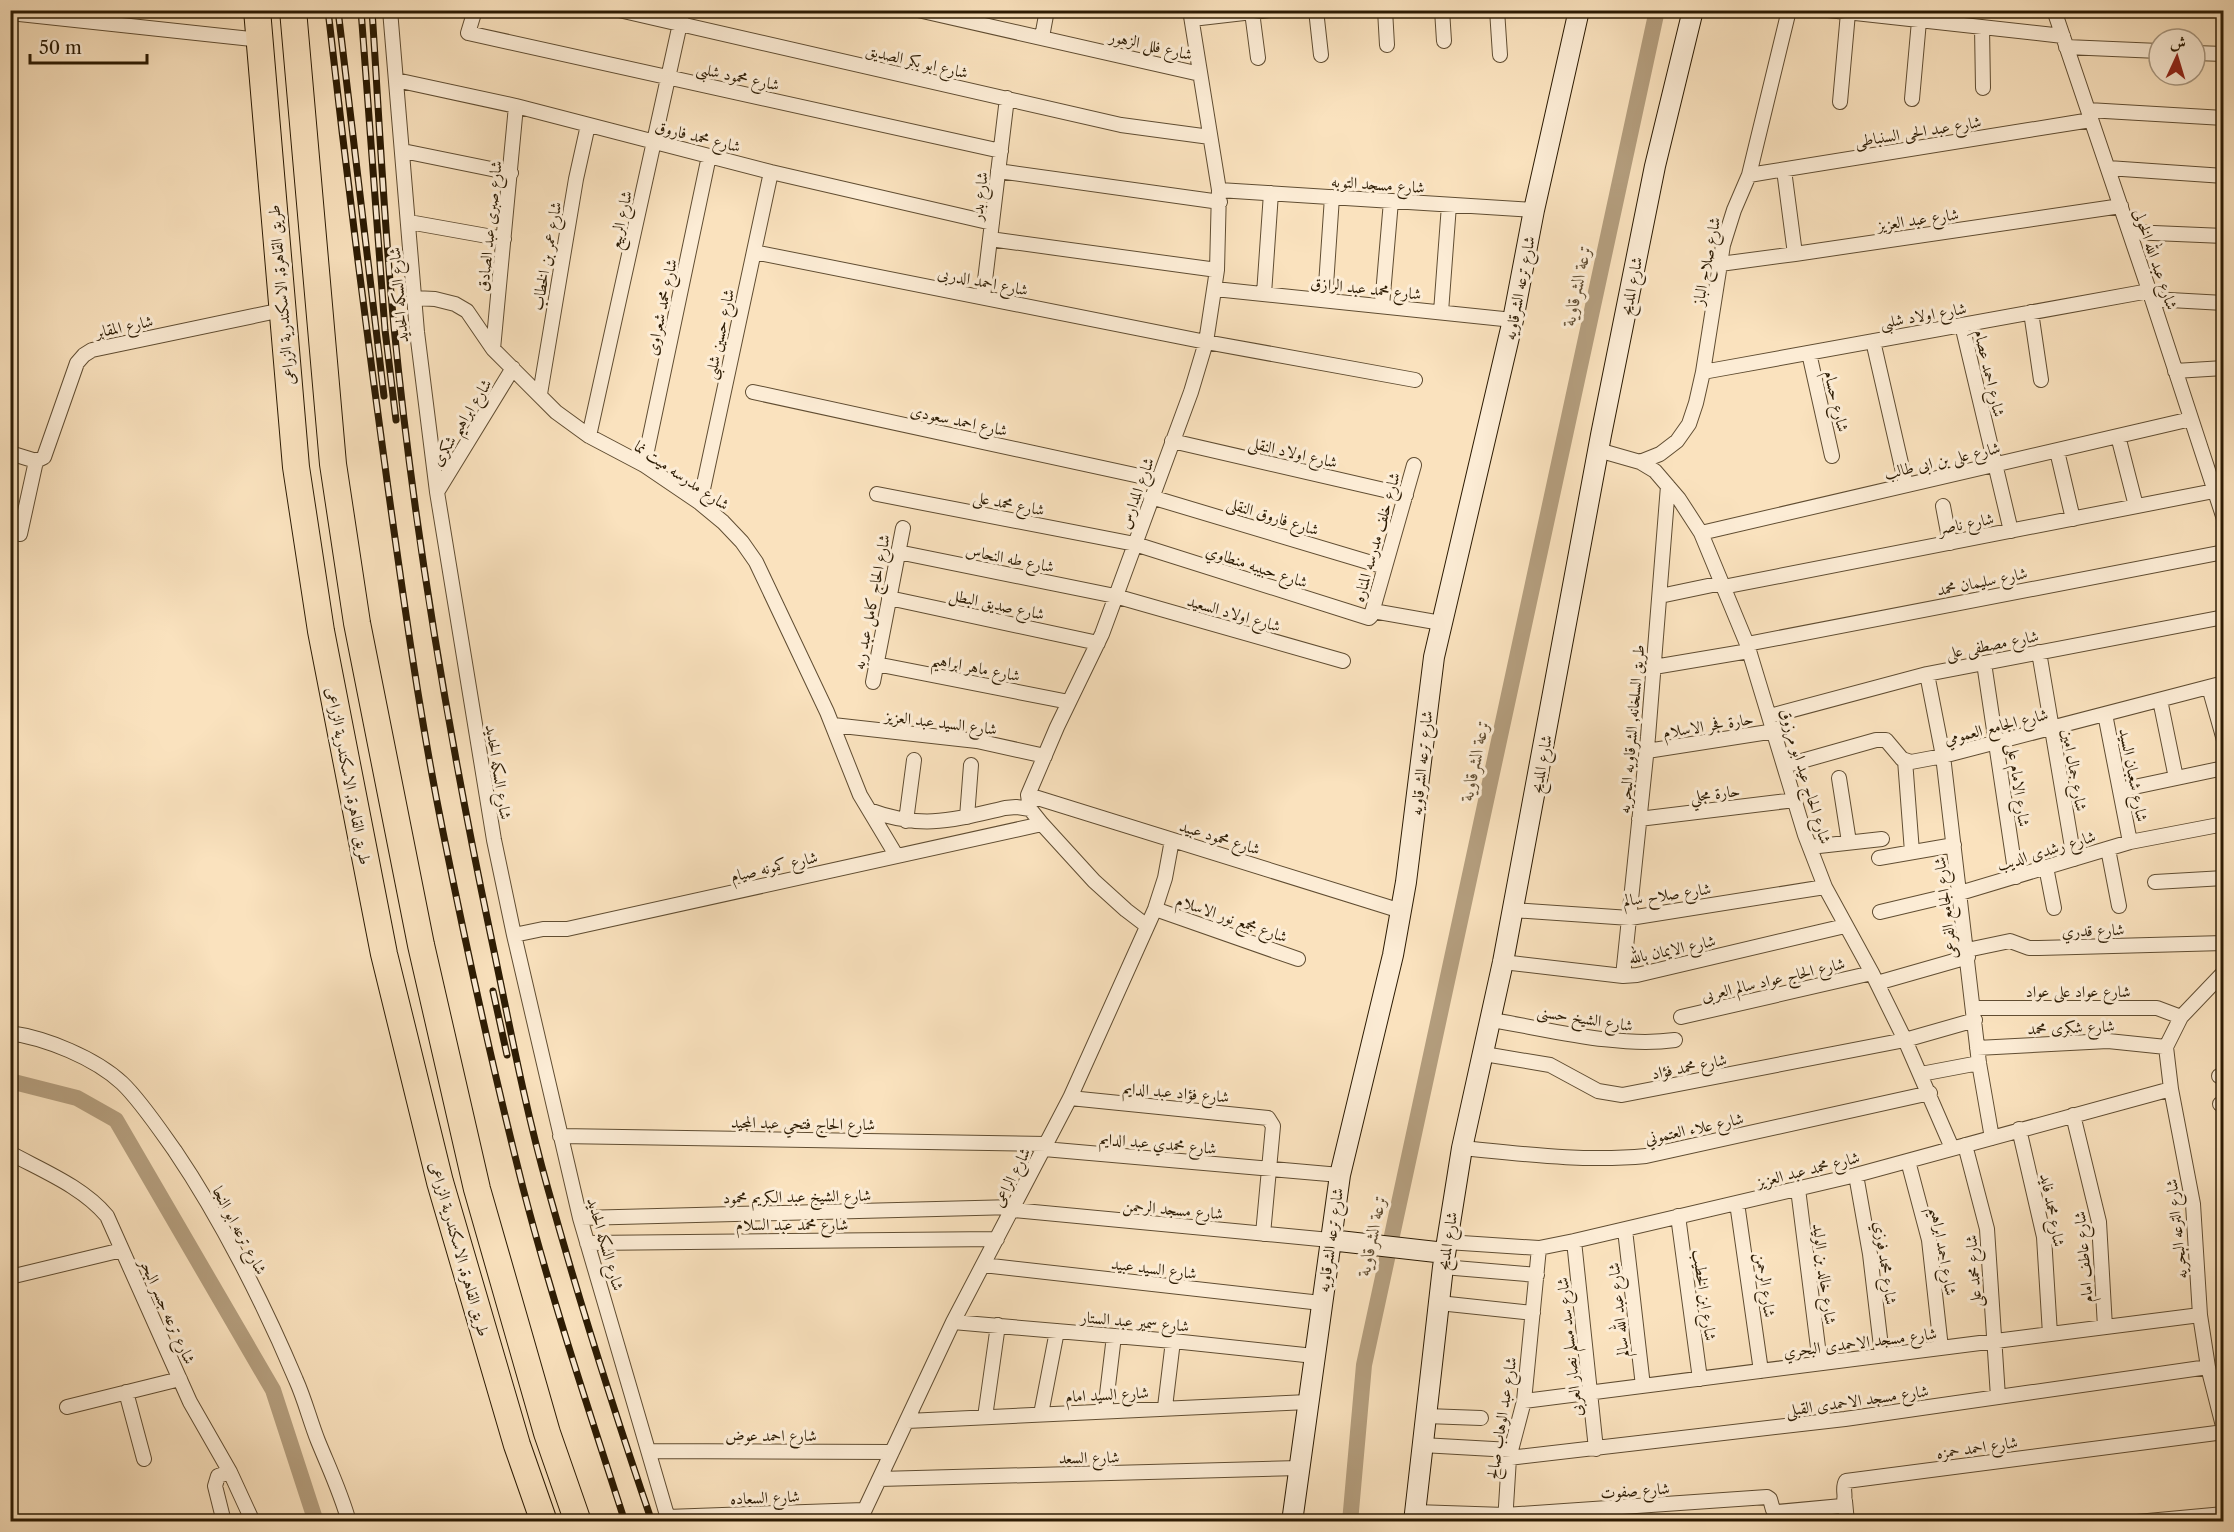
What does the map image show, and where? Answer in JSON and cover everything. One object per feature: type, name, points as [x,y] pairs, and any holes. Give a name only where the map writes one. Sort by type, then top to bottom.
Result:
[{"type":"highway","name":"طريق القاهرة, الاسكندرية الزراعى","points":[[257,10],[296,467],[321,631],[384,954],[440,1182],[518,1445],[544,1521]]},
{"type":"highway","name":"طريق القاهرة, الاسكندرية الزراعى","points":[[293,10],[333,464],[357,622],[422,945],[477,1189],[547,1433],[578,1521]]},
{"type":"main road","name":"شارع ترعه الشرقاويه","points":[[1292,1521],[1321,1303],[1338,1241],[1340,1175],[1393,955],[1401,910],[1429,688],[1441,623],[1514,320],[1534,210],[1579,10]]},
{"type":"main road","name":"شارع المديح","points":[[1415,1517],[1445,1254],[1462,1148],[1503,962],[1598,450],[1655,166],[1694,10]]},
{"type":"main road","points":[[1338,1241],[1445,1254]]},
{"type":"street","name":"شارع السكه الحديد","points":[[390,10],[414,298],[436,492],[494,840],[580,1218],[668,1519]]},
{"type":"street","name":"شارع محمود شلبى","points":[[475,10],[468,33],[1001,152]]},
{"type":"street","name":"شارع ابو بكر الصديق","points":[[619,10],[682,17],[1122,125],[1209,137]]},
{"type":"street","name":"شارع فلل الزهور","points":[[918,10],[1200,74]]},
{"type":"street","points":[[1042,37],[1047,10]]},
{"type":"street","points":[[1191,15],[1270,10]]},
{"type":"street","points":[[1316,10],[1321,55]]},
{"type":"street","points":[[1385,10],[1387,45]]},
{"type":"street","points":[[1442,10],[1444,41]]},
{"type":"street","points":[[1497,10],[1500,55]]},
{"type":"street","name":"شارع صلاح الباز","points":[[1640,462],[1660,454],[1677,441],[1689,424],[1704,372],[1720,264],[1728,227],[1749,175],[1789,10]]},
{"type":"street","points":[[1828,10],[1982,27],[2065,41],[2147,50]]},
{"type":"street","name":"شارع عبد الله الخولى","points":[[2054,10],[2191,419],[2217,486],[2223,519]]},
{"type":"street","points":[[1252,12],[1258,58]]},
{"type":"street","points":[[10,13],[260,40]]},
{"type":"street","points":[[1840,102],[1848,13]]},
{"type":"street","name":"شارع المدارس","points":[[1029,802],[1045,756],[1098,643],[1206,342],[1217,270],[1220,196],[1191,15]]},
{"type":"street","name":"شارع الربيع","points":[[589,436],[682,17]]},
{"type":"street","points":[[1912,99],[1919,21]]},
{"type":"street","points":[[1982,27],[1983,88]]},
{"type":"street","points":[[2207,53],[2223,54]]},
{"type":"street","name":"شارع محمد فاروق","points":[[396,80],[516,106],[771,172],[992,223]]},
{"type":"street","name":"شارع بدر","points":[[983,297],[1007,98]]},
{"type":"street","name":"شارع صبرى عبد الصادق","points":[[493,349],[516,106]]},
{"type":"street","name":"شارع عبد الحى السنباطى","points":[[1749,175],[2090,115],[2223,118]]},
{"type":"street","name":"شارع عمر بن الخطاب","points":[[540,394],[576,179],[588,125]]},
{"type":"street","points":[[403,151],[511,173]]},
{"type":"street","name":"شارع محمد شعراوى","points":[[644,465],[709,156]]},
{"type":"street","points":[[2108,168],[2223,176]]},
{"type":"street","points":[[1784,170],[1795,254]]},
{"type":"street","points":[[999,171],[1220,196]]},
{"type":"street","name":"شارع حسين شلبى","points":[[700,503],[771,172]]},
{"type":"street","points":[[1264,294],[1271,193]]},
{"type":"street","name":"شارع مسجد التوبه","points":[[1220,196],[1271,193],[1534,210]]},
{"type":"street","points":[[1325,300],[1332,197]]},
{"type":"street","points":[[1382,306],[1391,201]]},
{"type":"street","points":[[1441,312],[1449,205]]},
{"type":"street","name":"شارع عبد العزيز","points":[[1720,264],[2121,206]]},
{"type":"street","points":[[409,222],[504,239]]},
{"type":"street","points":[[2130,232],[2223,236]]},
{"type":"street","points":[[990,239],[1217,270]]},
{"type":"street","name":"شارع احمد الدربى","points":[[754,252],[1206,342],[1415,380]]},
{"type":"street","name":"شارع محمد عبد الرازق","points":[[1215,289],[1514,320]]},
{"type":"street","name":"شارع اولاد شلبى","points":[[1704,372],[2031,312],[2151,295],[2223,303]]},
{"type":"street","name":"شارع مدرسه ميت نما","points":[[414,298],[435,299],[455,304],[467,311],[493,349],[556,411],[589,436],[644,465],[700,503],[729,529],[756,562],[833,725],[848,769],[860,795],[896,855]]},
{"type":"street","name":"شارع المقابر","points":[[36,461],[41,460],[48,452],[77,363],[92,350],[282,310]]},
{"type":"street","points":[[2031,312],[2041,380]]},
{"type":"street","name":"شارع احمد عصام","points":[[1962,325],[1995,465]]},
{"type":"street","points":[[1873,341],[1906,485]]},
{"type":"street","name":"شارع حسام","points":[[1809,353],[1832,456]]},
{"type":"street","name":"شارع ابراهيم شكرى","points":[[436,492],[513,368]]},
{"type":"street","points":[[2175,371],[2223,368]]},
{"type":"street","name":"شارع احمد سعودى","points":[[753,392],[1158,480]]},
{"type":"street","name":"شارع على بن ابى طالب","points":[[1701,533],[2191,419]]},
{"type":"street","points":[[2118,436],[2136,506]]},
{"type":"street","name":"شارع اولاد النقلى","points":[[1172,441],[1406,495]]},
{"type":"street","name":"شارع الحاج عيد ابو مرزوق","points":[[1598,450],[1640,462],[1655,471],[1679,499],[1701,533],[1748,647],[1794,800],[1825,886],[1875,978],[1930,1093],[1959,1147]]},
{"type":"street","points":[[2057,451],[2073,519]]},
{"type":"street","points":[[10,453],[36,461],[20,534]]},
{"type":"street","name":"شارع خلف مدرسه المناره","points":[[1371,614],[1414,465]]},
{"type":"street","points":[[1995,465],[2011,531]]},
{"type":"street","name":"طريق السلخانه, الشرقاويه البحريه","points":[[1623,976],[1647,751],[1668,486]]},
{"type":"street","name":"شارع ناصر","points":[[1660,596],[2073,519],[2217,486]]},
{"type":"street","name":"شارع محمد على","points":[[877,494],[1135,544]]},
{"type":"street","name":"شارع فاروق النقلى","points":[[1151,496],[1385,567]]},
{"type":"street","points":[[1943,506],[1950,543]]},
{"type":"street","name":"شارع الحاج كامل عبد ربه","points":[[873,682],[903,528]]},
{"type":"street","name":"شارع حبيبه منطاوي","points":[[1135,544],[1371,614],[1441,623]]},
{"type":"street","name":"شارع طه النحاس","points":[[898,552],[1115,596]]},
{"type":"street","name":"شارع سليمان محمد","points":[[1654,667],[2223,552]]},
{"type":"street","name":"شارع اولاد السعيد","points":[[1115,596],[1343,661]]},
{"type":"street","name":"شارع صديق البطل","points":[[889,598],[1098,643]]},
{"type":"street","name":"شارع مصطفى على","points":[[1770,716],[1927,674],[2223,617]]},
{"type":"street","name":"شارع جمال امين","points":[[2038,652],[2074,859]]},
{"type":"street","name":"شارع الامام على","points":[[1984,663],[2016,877]]},
{"type":"street","name":"شارع ماهر ابراهيم","points":[[876,664],[1069,702]]},
{"type":"street","name":"شارع الجامع الفرعى","points":[[1927,674],[1943,756],[1977,1048],[1992,1138]]},
{"type":"street","name":"شارع الجامع العمومي","points":[[1905,760],[1911,762],[1943,756],[2223,683]]},
{"type":"street","points":[[2209,687],[2223,740]]},
{"type":"street","points":[[2160,700],[2176,778]]},
{"type":"street","name":"شارع شعبان السيد","points":[[2105,714],[2130,842]]},
{"type":"street","name":"شارع السيد عبد العزيز","points":[[833,725],[977,741],[1045,756]]},
{"type":"street","name":"حارة فجر الاسلام","points":[[1647,751],[1774,731]]},
{"type":"street","points":[[1784,766],[1875,740],[1886,740],[1905,760],[1912,852]]},
{"type":"street","points":[[906,821],[914,760]]},
{"type":"street","points":[[967,817],[971,765]]},
{"type":"street","points":[[2120,790],[2223,768]]},
{"type":"street","points":[[1839,778],[1849,842]]},
{"type":"street","name":"حارة مجلي","points":[[1640,819],[1794,800]]},
{"type":"street","points":[[1029,802],[1042,824],[1094,881],[1147,926]]},
{"type":"street","name":"شارع محمود عبيد","points":[[870,810],[906,821],[937,822],[1016,807],[1029,802],[1172,840],[1401,910]]},
{"type":"street","name":"شارع كمونه صيام","points":[[514,935],[543,929],[567,929],[1042,824]]},
{"type":"street","name":"شارع رشدى الديب","points":[[1880,912],[1960,893],[2130,842],[2223,824]]},
{"type":"street","points":[[1810,847],[1882,839]]},
{"type":"street","name":"شارع الراعى","points":[[862,1516],[953,1322],[1070,1098],[1155,909],[1165,878],[1172,840]]},
{"type":"street","points":[[1879,858],[1954,845]]},
{"type":"street","points":[[2108,849],[2119,906]]},
{"type":"street","points":[[2046,867],[2054,908]]},
{"type":"street","points":[[2155,882],[2223,878]]},
{"type":"street","name":"شارع صلاح سالم","points":[[1512,910],[1630,918],[1825,886]]},
{"type":"street","name":"شارع مجمع نور الاسلام","points":[[1155,909],[1298,959]]},
{"type":"street","name":"شارع الايمان بالله","points":[[1503,962],[1623,976],[1637,975],[1845,926]]},
{"type":"street","name":"شارع قدري","points":[[1967,954],[2010,941],[2030,948],[2223,944]]},
{"type":"street","points":[[1875,978],[1967,954]]},
{"type":"street","points":[[2166,1047],[2181,1017],[2223,972]]},
{"type":"street","name":"شارع الحاج عواد سالم العربى","points":[[1681,1017],[1875,978]]},
{"type":"street","name":"شارع عواد على عواد","points":[[1905,1040],[1974,1014],[2157,1008],[2181,1017]]},
{"type":"street","name":"شارع الشيخ حسنى","points":[[1491,1020],[1628,1043],[1675,1040]]},
{"type":"street","name":"شارع ترعه ابو النجا","points":[[10,1033],[30,1036],[79,1054],[121,1082],[160,1130],[199,1186],[297,1382],[341,1494],[349,1521]]},
{"type":"street","name":"شارع محمد فؤاد","points":[[1484,1054],[1550,1065],[1598,1091],[1622,1095],[1905,1040]]},
{"type":"street","name":"شارع شكرى محمد","points":[[1977,1048],[2108,1041],[2166,1047]]},
{"type":"street","name":"شارع الترعه البحريه","points":[[2166,1047],[2170,1089],[2193,1204],[2200,1315],[2208,1367],[2223,1431]]},
{"type":"street","points":[[1921,1074],[1979,1063]]},
{"type":"street","name":"شارع محمد عبد العزيز","points":[[1445,1254],[1539,1248],[1574,1242],[1856,1175],[2170,1089]]},
{"type":"street","name":"شارع علاء العتموني","points":[[1462,1148],[1568,1159],[1611,1160],[1646,1156],[1930,1093]]},
{"type":"street","name":"شارع فؤاد عبد الدايم","points":[[1070,1098],[1264,1116],[1272,1122],[1273,1126],[1269,1169]]},
{"type":"street","name":"شارع عاطف امام","points":[[2073,1115],[2099,1222],[2105,1327]]},
{"type":"street","name":"شارع محمد فايد","points":[[2019,1130],[2044,1237],[2049,1334]]},
{"type":"street","name":"شارع الحاج فتحي عبد المجيد","points":[[560,1136],[1045,1147]]},
{"type":"street","name":"شارع محمدي عبد الدايم","points":[[1045,1147],[1340,1175]]},
{"type":"street","name":"شارع محمد على","points":[[1959,1147],[1987,1229],[1998,1397]]},
{"type":"street","name":"شارع ترعه جسر البحر","points":[[10,1153],[82,1193],[99,1206],[106,1216],[190,1402],[230,1472],[253,1521]]},
{"type":"street","name":"شارع احمد ابراهيم","points":[[1908,1161],[1929,1240],[1941,1348]]},
{"type":"street","points":[[1263,1234],[1269,1169]]},
{"type":"street","name":"شارع محمد فوزي","points":[[1856,1175],[1870,1254],[1882,1355]]},
{"type":"street","name":"شارع خالد بن الوليد","points":[[1798,1189],[1820,1363]]},
{"type":"street","name":"شارع الرحمن","points":[[1737,1203],[1761,1371]]},
{"type":"street","name":"شارع الشيخ عبد الكريم محمود","points":[[580,1218],[1013,1209]]},
{"type":"street","name":"شارع مسجد الرحمن","points":[[1013,1209],[1338,1241]]},
{"type":"street","name":"شارع ابن الخطيب","points":[[1678,1216],[1700,1379]]},
{"type":"street","name":"شارع عبد الله سالم","points":[[1625,1230],[1643,1386]]},
{"type":"street","name":"شارع محمد عبد السلام","points":[[587,1243],[997,1239]]},
{"type":"street","name":"شارع سد مسلم نصار العربى","points":[[1574,1242],[1596,1449]]},
{"type":"street","name":"شارع عبد الوهاب صالح","points":[[1505,1518],[1510,1454],[1524,1401],[1539,1248]]},
{"type":"street","points":[[10,1277],[122,1250]]},
{"type":"street","points":[[1445,1254],[1537,1275]]},
{"type":"street","name":"شارع السيد عبيد","points":[[983,1265],[1321,1303]]},
{"type":"street","points":[[1439,1303],[1533,1313]]},
{"type":"street","name":"شارع مسجد الاحمدى البحري","points":[[1524,1401],[2200,1315]]},
{"type":"street","name":"شارع سمير عبد الستار","points":[[953,1322],[1314,1356]]},
{"type":"street","points":[[985,1417],[998,1325]]},
{"type":"street","points":[[1041,1414],[1057,1331]]},
{"type":"street","points":[[1105,1411],[1114,1336]]},
{"type":"street","points":[[1165,1407],[1173,1341]]},
{"type":"street","name":"شارع مسجد الاحمدى القبلى","points":[[1422,1445],[1510,1454],[1596,1449],[1845,1419],[2208,1367]]},
{"type":"street","points":[[68,1407],[180,1378]]},
{"type":"street","points":[[126,1392],[144,1459]]},
{"type":"street","name":"شارع السيد امام","points":[[907,1421],[1308,1402]]},
{"type":"street","points":[[1426,1416],[1481,1418]]},
{"type":"street","name":"شارع احمد حمزه","points":[[1845,1501],[1846,1482],[2223,1431]]},
{"type":"street","name":"شارع احمد عوض","points":[[649,1451],[892,1452]]},
{"type":"street","name":"شارع السعد","points":[[879,1479],[1299,1468]]},
{"type":"street","points":[[224,1521],[215,1486],[218,1476],[230,1472]]},
{"type":"street","name":"شارع صفوت","points":[[1415,1517],[1505,1518],[1767,1497],[1774,1512],[1801,1516]]},
{"type":"street","points":[[1801,1516],[1842,1506],[1845,1501]]},
{"type":"street","points":[[1845,1501],[1847,1521]]},
{"type":"street","points":[[2137,1521],[2223,1514]]},
{"type":"street","name":"شارع السعاده","points":[[668,1519],[862,1516]]},
{"type":"waterway","name":"ترعة الشرقاوية","points":[[1350,1522],[1364,1365],[1657,10]]},
{"type":"waterway","points":[[10,1081],[77,1098],[116,1120],[273,1390],[316,1522]]},
{"type":"railway","points":[[328,10],[356,249],[406,617],[443,832],[501,1099],[534,1230],[625,1522]]},
{"type":"railway","points":[[338,10],[384,396]]},
{"type":"railway","points":[[361,10],[385,330],[396,420]]},
{"type":"railway","points":[[372,10],[387,248],[402,403],[422,555],[460,782],[539,1157],[585,1314],[652,1522]]},
{"type":"railway","points":[[493,991],[507,1055]]}]
